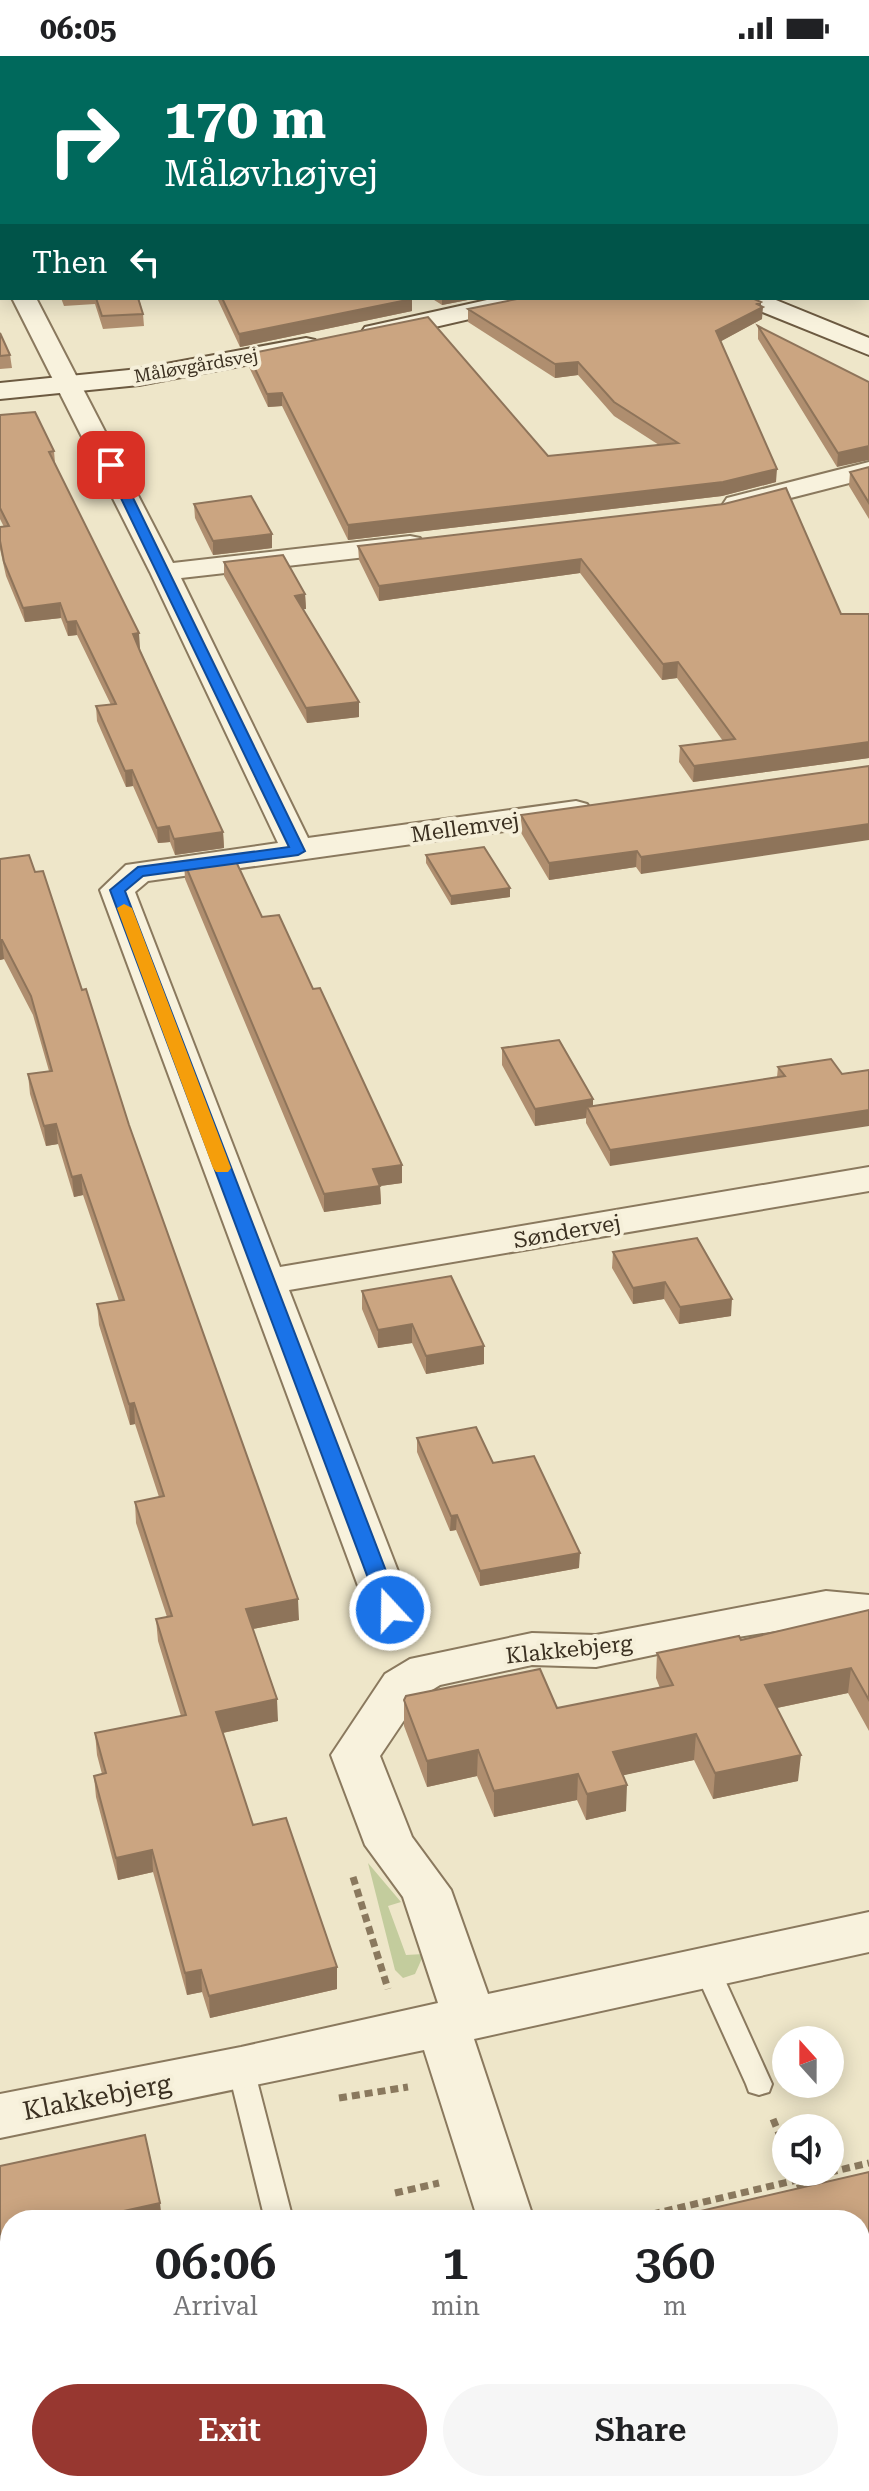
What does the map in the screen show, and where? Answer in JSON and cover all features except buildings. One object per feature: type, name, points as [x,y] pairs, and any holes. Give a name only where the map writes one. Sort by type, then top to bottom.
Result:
[{"type":"street","points":[[25,300],[164,572],[298,851]]},
{"type":"street","name":"Måløvgårdsvej","points":[[0,391],[139,377],[341,339],[521,300]]},
{"type":"street","points":[[754,300],[868,346]]},
{"type":"street","points":[[709,509],[789,493],[869,470]]},
{"type":"street","points":[[164,572],[434,541]]},
{"type":"street","name":"Mellemvej","points":[[265,1282],[117,890],[138,872],[600,808]]},
{"type":"street","name":"Søndervej","points":[[265,1282],[869,1179]]},
{"type":"street","points":[[265,1282],[390,1610]]},
{"type":"street","name":"Klakkebjerg","points":[[504,2210],[426,1890],[390,1845],[355,1755],[402,1686],[427,1671],[532,1649],[596,1651],[826,1607],[869,1611]]},
{"type":"street","name":"Klakkebjerg","points":[[0,2116],[241,2069],[869,1932]]},
{"type":"lane","points":[[706,1967],[759,2084]]},
{"type":"lane","points":[[241,2069],[276,2210]]},
{"type":"path","points":[[844,2167],[869,2163]]},
{"type":"path","points":[[665,2210],[772,2182]]},
{"type":"path","points":[[800,2186],[810,2208]]},
{"type":"green space","points":[[368,1863],[401,1902],[388,1906],[406,1955],[424,1954],[415,1974],[403,1978],[395,1970]]},
{"type":"slow traffic","points":[[124,908],[222,1168]]},
{"type":"route","points":[[111,465],[298,851],[138,872],[117,890],[390,1610]]}]
